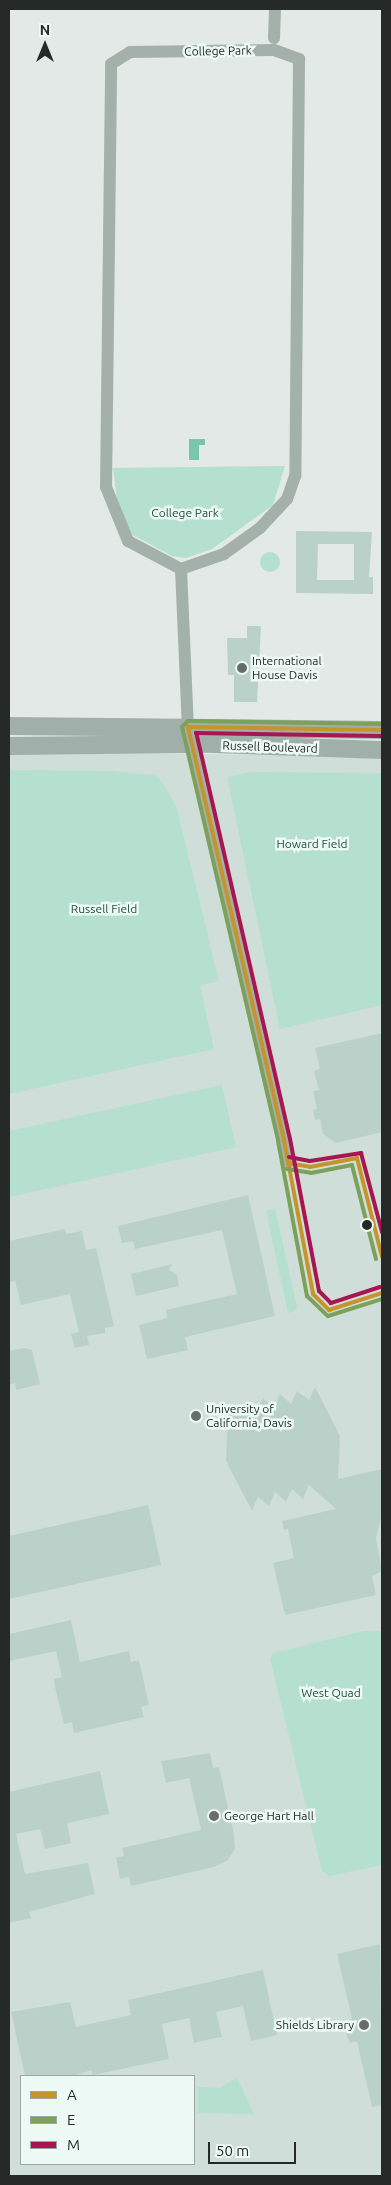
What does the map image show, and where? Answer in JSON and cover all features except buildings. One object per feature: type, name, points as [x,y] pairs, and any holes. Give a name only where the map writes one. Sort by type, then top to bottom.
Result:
[{"type":"main road","name":"Russell Boulevard","points":[[9,726],[382,730]]},
{"type":"main road","name":"Russell Boulevard","points":[[9,746],[192,744],[382,750]]},
{"type":"street","points":[[274,38],[275,9]]},
{"type":"street","name":"College Park","points":[[274,50],[299,59],[295,476],[287,499],[260,528],[224,554],[181,569],[128,541],[118,526],[106,487],[111,64],[130,52],[274,50]]},
{"type":"street","points":[[181,569],[188,727],[288,1163]]},
{"type":"shaded area","points":[[189,439],[205,439],[205,445],[199,445],[199,460],[189,460]]},
{"type":"shaded area","name":"University of California, Davis","points":[[9,752],[382,756],[382,2176],[9,2176]]},
{"type":"green space","name":"College Park","points":[[285,466],[273,505],[212,549],[186,558],[172,556],[131,534],[117,499],[113,468]]},
{"type":"green space","points":[[270,552],[277,555],[280,562],[277,569],[270,572],[263,569],[260,562],[263,555]]},
{"type":"green space","name":"Russell Field","points":[[9,770],[112,771],[154,775],[163,782],[177,809],[219,981],[200,985],[214,1049],[9,1094]]},
{"type":"green space","name":"Howard Field","points":[[251,772],[382,773],[382,1005],[280,1029],[227,777]]},
{"type":"green space","points":[[222,1085],[236,1147],[9,1197],[9,1131]]},
{"type":"green space","points":[[275,1209],[297,1306],[295,1311],[288,1313],[266,1211]]},
{"type":"green space","name":"West Quad","points":[[364,1631],[382,1631],[382,1865],[329,1876],[322,1871],[270,1659],[273,1653]]},
{"type":"green space","points":[[237,2078],[254,2114],[198,2113],[198,2087],[219,2088]]},
{"type":"transit line","name":"E","points":[[382,724],[188,721],[182,727],[278,1141],[307,1296],[328,1316],[382,1299]]},
{"type":"transit line","name":"A","points":[[382,730],[188,727],[284,1140],[313,1294],[329,1310],[382,1293]]},
{"type":"transit line","name":"M","points":[[380,1287],[331,1303],[319,1291],[290,1139],[196,733],[382,736]]},
{"type":"transit line","name":"M","points":[[289,1157],[310,1161],[361,1153],[382,1232]]},
{"type":"transit line","name":"A","points":[[288,1163],[310,1167],[357,1158],[382,1257]]},
{"type":"transit line","name":"E","points":[[287,1169],[311,1173],[352,1165],[376,1259]]},
{"type":"place","name":"International House Davis","points":[[242,668]]},
{"type":"place","name":"University of California, Davis","points":[[196,1416]]},
{"type":"place","name":"George Hart Hall","points":[[214,1816]]},
{"type":"place","name":"Shields Library","points":[[364,2025]]}]
